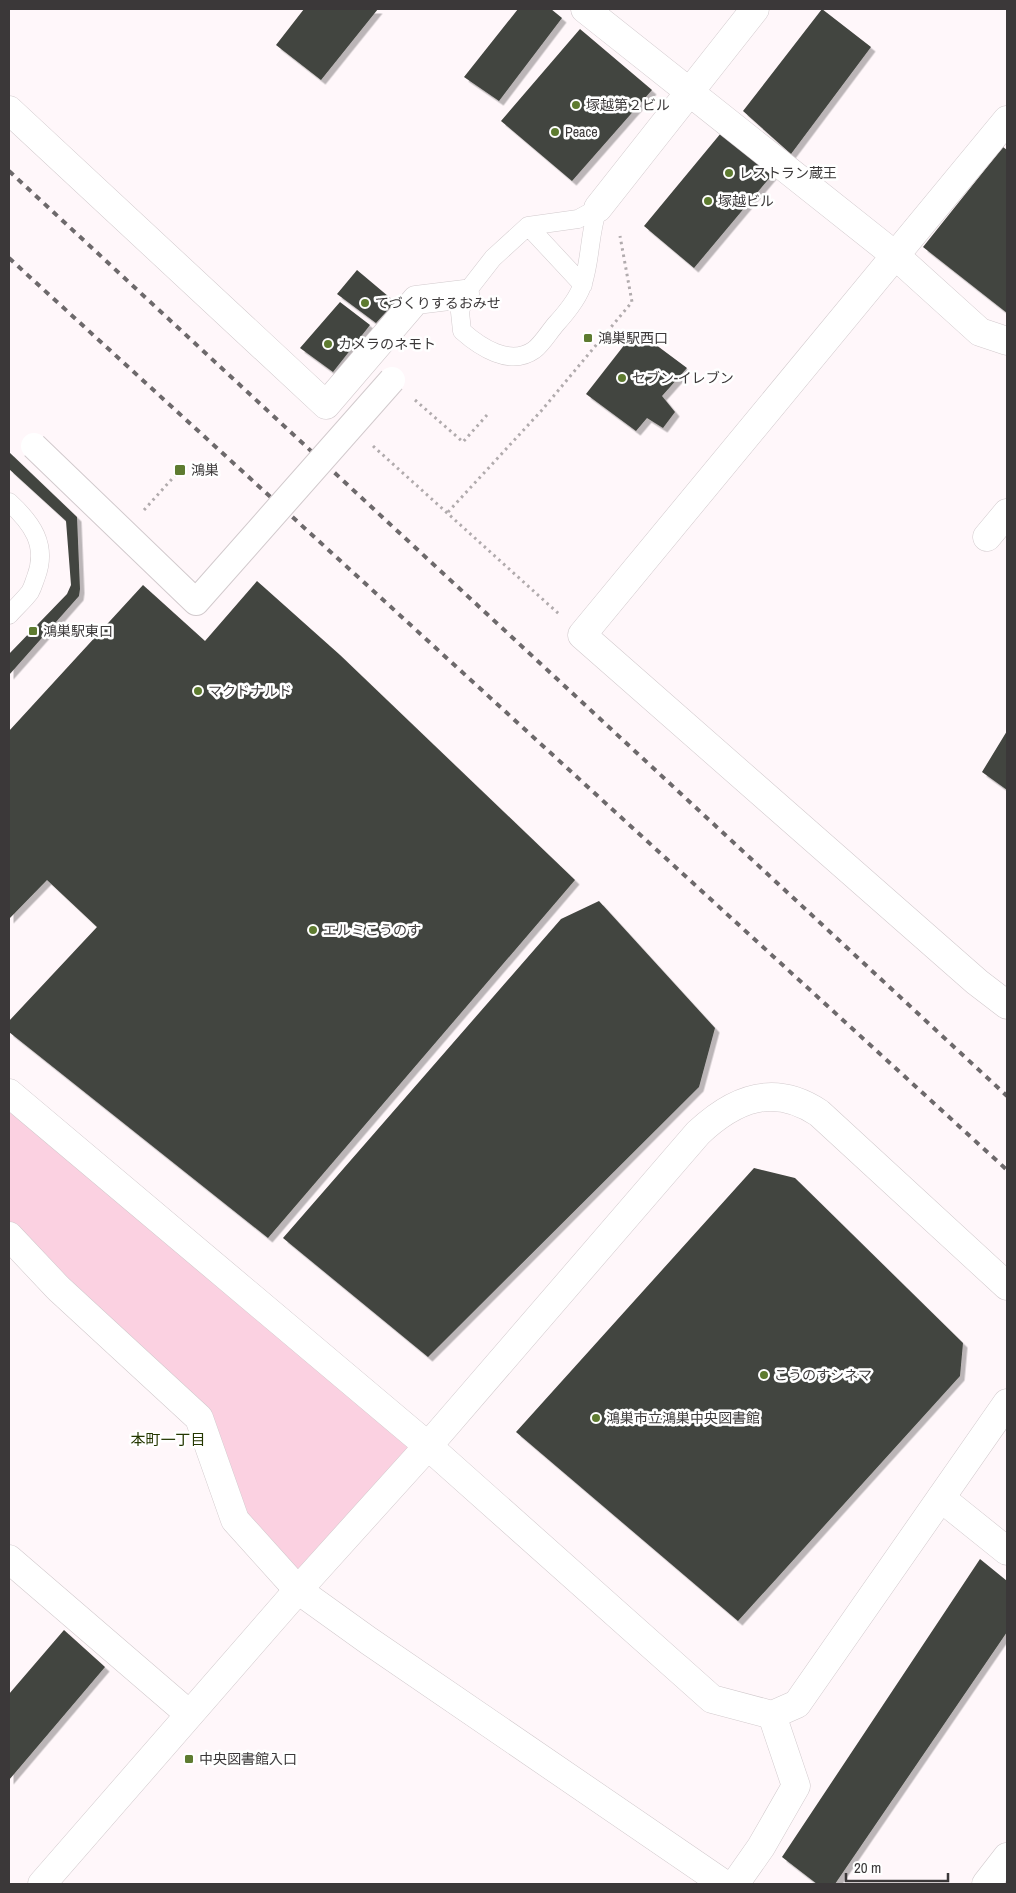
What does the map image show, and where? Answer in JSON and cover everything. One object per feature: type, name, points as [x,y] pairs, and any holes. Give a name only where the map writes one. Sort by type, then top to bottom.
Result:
[{"type":"street","points":[[585,9],[896,256],[980,332],[1007,342]]},
{"type":"street","points":[[598,208],[755,9]]},
{"type":"street","points":[[9,110],[326,405],[416,300],[465,294]]},
{"type":"street","points":[[1007,120],[582,635],[976,982],[1007,1004]]},
{"type":"street","points":[[34,446],[196,602],[392,380]]},
{"type":"street","points":[[987,537],[1007,513]]},
{"type":"street","points":[[9,1093],[428,1446],[712,1699],[772,1715],[797,1704],[1007,1403]]},
{"type":"street","points":[[42,1884],[298,1590],[428,1446],[698,1133],[714,1118],[745,1101],[763,1097],[802,1102],[819,1114],[1007,1286]]},
{"type":"street","points":[[9,1236],[58,1288],[199,1418],[235,1520],[298,1590],[369,1641],[724,1884]]},
{"type":"street","points":[[941,1498],[1007,1551]]},
{"type":"street","points":[[9,1559],[189,1714]]},
{"type":"street","points":[[735,1884],[761,1847],[796,1786],[772,1715]]},
{"type":"street","points":[[986,1884],[1007,1857]]},
{"type":"lane","points":[[598,208],[591,229],[583,285],[557,324],[534,350],[522,356],[502,355],[481,347],[462,331],[460,312],[465,294],[492,258],[528,226],[578,219],[598,208]]},
{"type":"lane","points":[[528,226],[583,285]]},
{"type":"lane","points":[[9,502],[25,517],[35,532],[40,549],[41,564],[31,590],[9,615]]},
{"type":"path","points":[[392,380],[462,442],[487,415]]},
{"type":"path","points":[[369,443],[582,635]]},
{"type":"path","points":[[124,533],[180,470]]},
{"type":"shaded area","points":[[9,1093],[428,1446],[298,1590],[235,1520],[199,1418],[9,1236]]},
{"type":"building","points":[[304,9],[378,9],[321,80],[276,45]]},
{"type":"building","points":[[518,9],[551,9],[562,18],[499,101],[464,77]]},
{"type":"building","points":[[822,9],[871,47],[791,154],[743,111]]},
{"type":"building","name":"塚越第２ビル","points":[[580,29],[652,90],[572,181],[501,121]]},
{"type":"building","name":"塚越ビル","points":[[721,133],[772,175],[694,268],[644,226]]},
{"type":"building","points":[[1003,147],[1007,150],[1007,313],[923,247]]},
{"type":"building","points":[[357,270],[395,302],[376,323],[337,294]]},
{"type":"building","points":[[340,302],[370,325],[333,372],[300,348]]},
{"type":"building","points":[[636,330],[687,368],[662,396],[675,412],[663,428],[647,418],[636,431],[586,394]]},
{"type":"building","points":[[9,452],[77,517],[80,589],[79,596],[9,675],[9,654],[67,594],[71,585],[66,521],[9,469]]},
{"type":"building","points":[[257,581],[340,655],[575,880],[268,1238],[9,1032],[9,1021],[97,927],[47,880],[9,919],[9,731],[143,585],[205,641]]},
{"type":"building","points":[[1007,731],[1007,790],[982,772]]},
{"type":"building","points":[[599,901],[715,1028],[699,1087],[428,1357],[283,1238],[561,919]]},
{"type":"building","points":[[754,1168],[795,1178],[963,1343],[960,1376],[738,1621],[516,1432]]},
{"type":"building","points":[[980,1559],[1007,1581],[1007,1632],[835,1884],[817,1884],[782,1857]]},
{"type":"building","points":[[64,1630],[105,1667],[9,1780],[9,1694]]},
{"type":"railway","points":[[9,171],[1007,1096]]},
{"type":"railway","points":[[9,258],[1007,1170]]},
{"type":"place","name":"塚越第２ビル","points":[[576,105]]},
{"type":"place","name":"Peace","points":[[555,132]]},
{"type":"place","name":"レストラン蔵王","points":[[729,173]]},
{"type":"place","name":"塚越ビル","points":[[708,201]]},
{"type":"place","name":"てづくりするおみせ","points":[[365,303]]},
{"type":"place","name":"鴻巣駅西口","points":[[588,338]]},
{"type":"place","name":"カメラのネモト","points":[[328,344]]},
{"type":"place","name":"セブン-イレブン","points":[[622,378]]},
{"type":"place","name":"鴻巣","points":[[180,470]]},
{"type":"place","name":"鴻巣駅東口","points":[[33,631]]},
{"type":"place","name":"マクドナルド","points":[[198,691]]},
{"type":"place","name":"エルミこうのす","points":[[313,930]]},
{"type":"place","name":"こうのすシネマ","points":[[764,1375]]},
{"type":"place","name":"鴻巣市立鴻巣中央図書館","points":[[596,1418]]},
{"type":"place","name":"中央図書館入口","points":[[189,1759]]},
{"type":"district","name":"本町一丁目","points":[[168,1440]]}]
